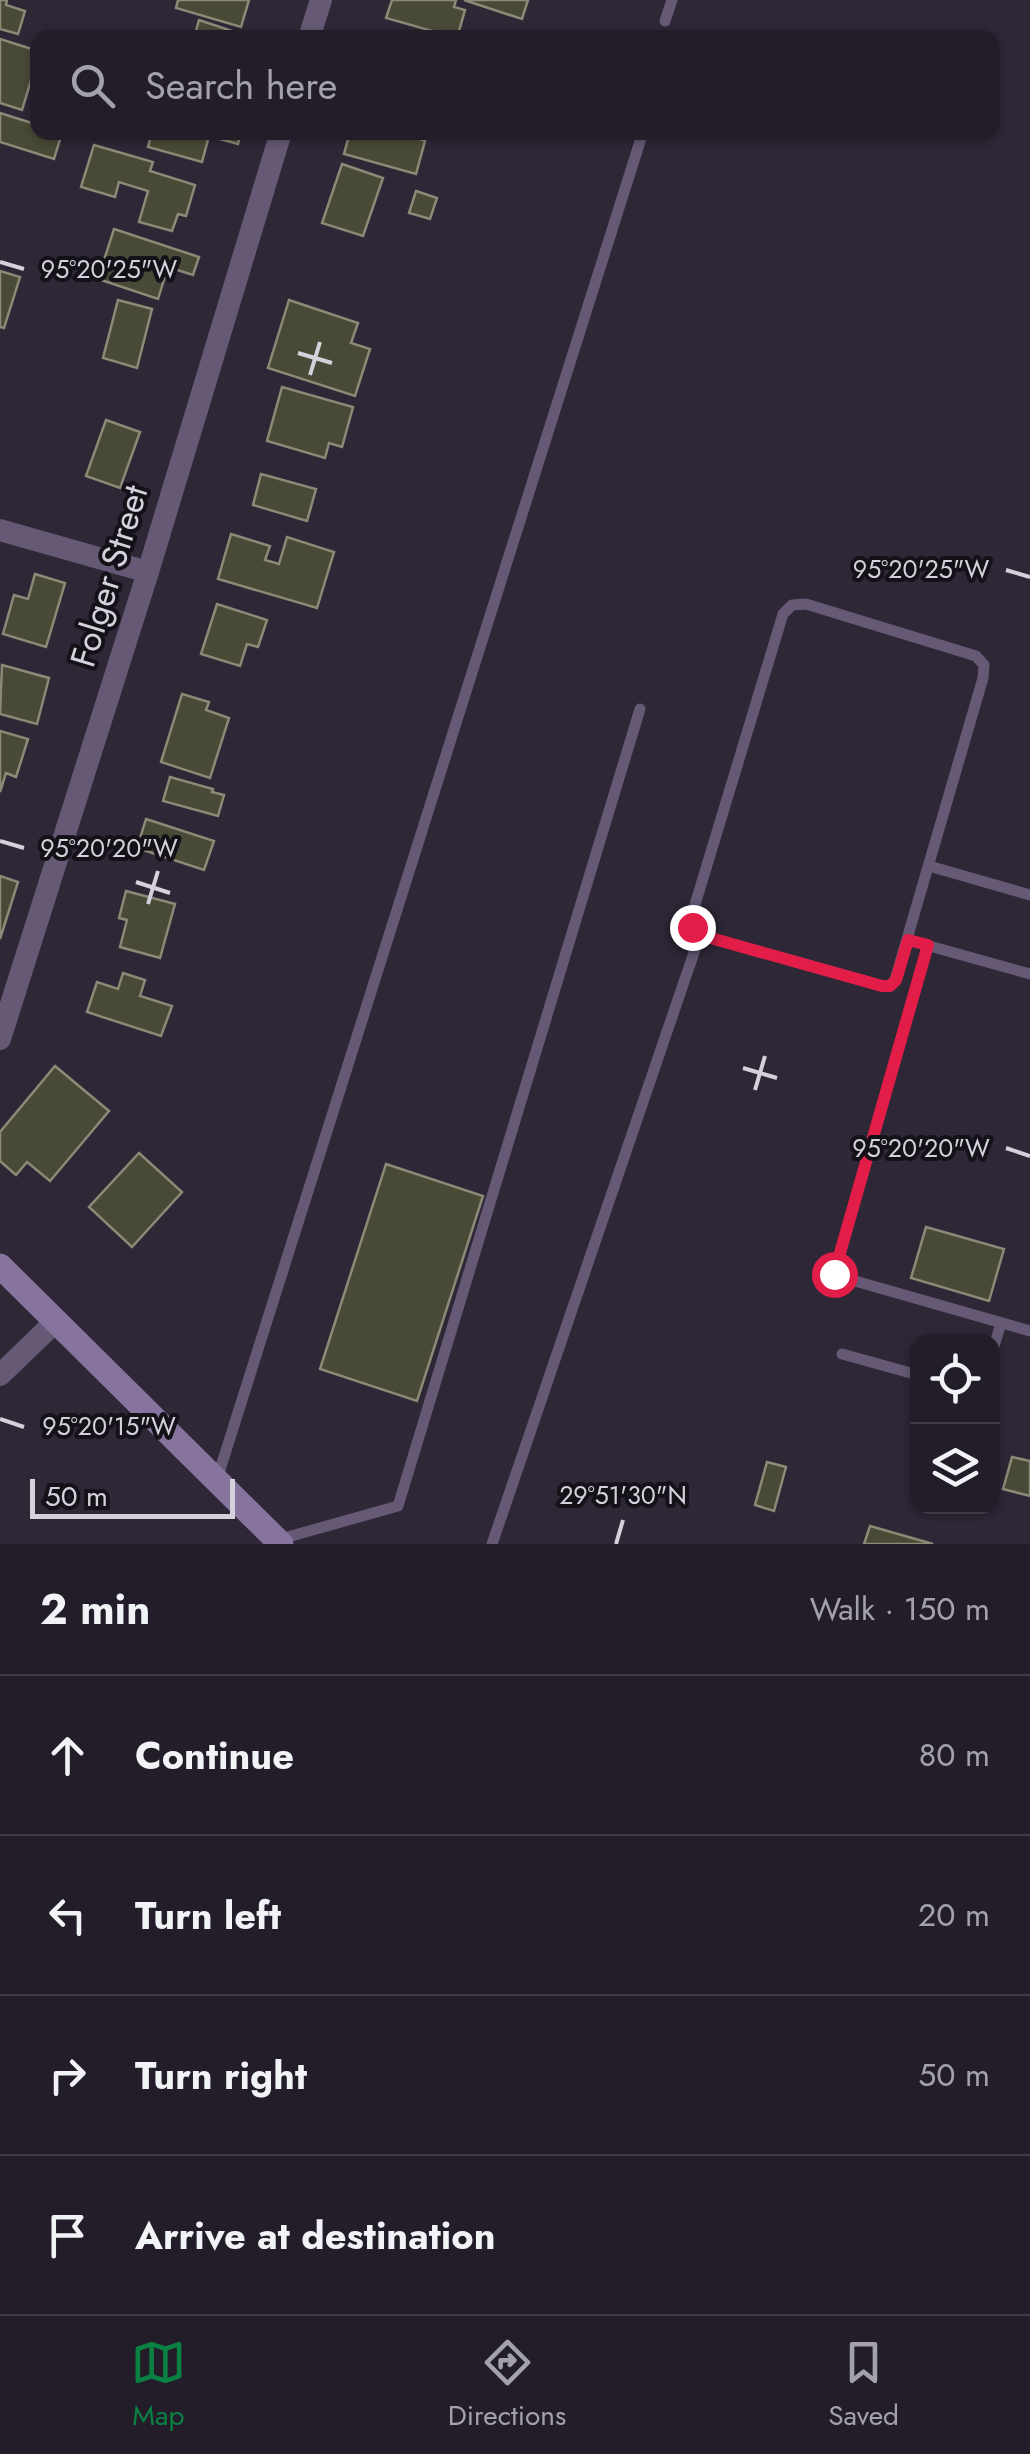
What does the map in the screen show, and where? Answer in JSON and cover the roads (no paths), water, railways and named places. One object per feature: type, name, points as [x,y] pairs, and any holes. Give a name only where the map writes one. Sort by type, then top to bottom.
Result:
[{"type":"main road","points":[[0,1266],[279,1542]]},
{"type":"street","points":[[311,30],[320,0]]},
{"type":"street","name":"Folger Street","points":[[0,1040],[148,572],[278,140]]},
{"type":"street","points":[[0,530],[148,572]]},
{"type":"street","points":[[0,1375],[55,1322]]},
{"type":"lane","points":[[665,21],[672,0]]},
{"type":"lane","points":[[217,1478],[640,140]]},
{"type":"lane","points":[[806,604],[976,656],[984,665],[984,678],[930,866],[896,980],[890,986],[700,935],[692,927],[694,908],[783,614],[792,605],[806,604]]},
{"type":"lane","points":[[279,1542],[398,1506],[640,709]]},
{"type":"lane","points":[[930,866],[1030,895]]},
{"type":"lane","points":[[492,1544],[700,935]]},
{"type":"lane","points":[[908,940],[1030,974]]},
{"type":"lane","points":[[928,945],[834,1274],[1030,1331]]},
{"type":"lane","points":[[998,1334],[1001,1323]]},
{"type":"lane","points":[[842,1354],[910,1373]]}]
